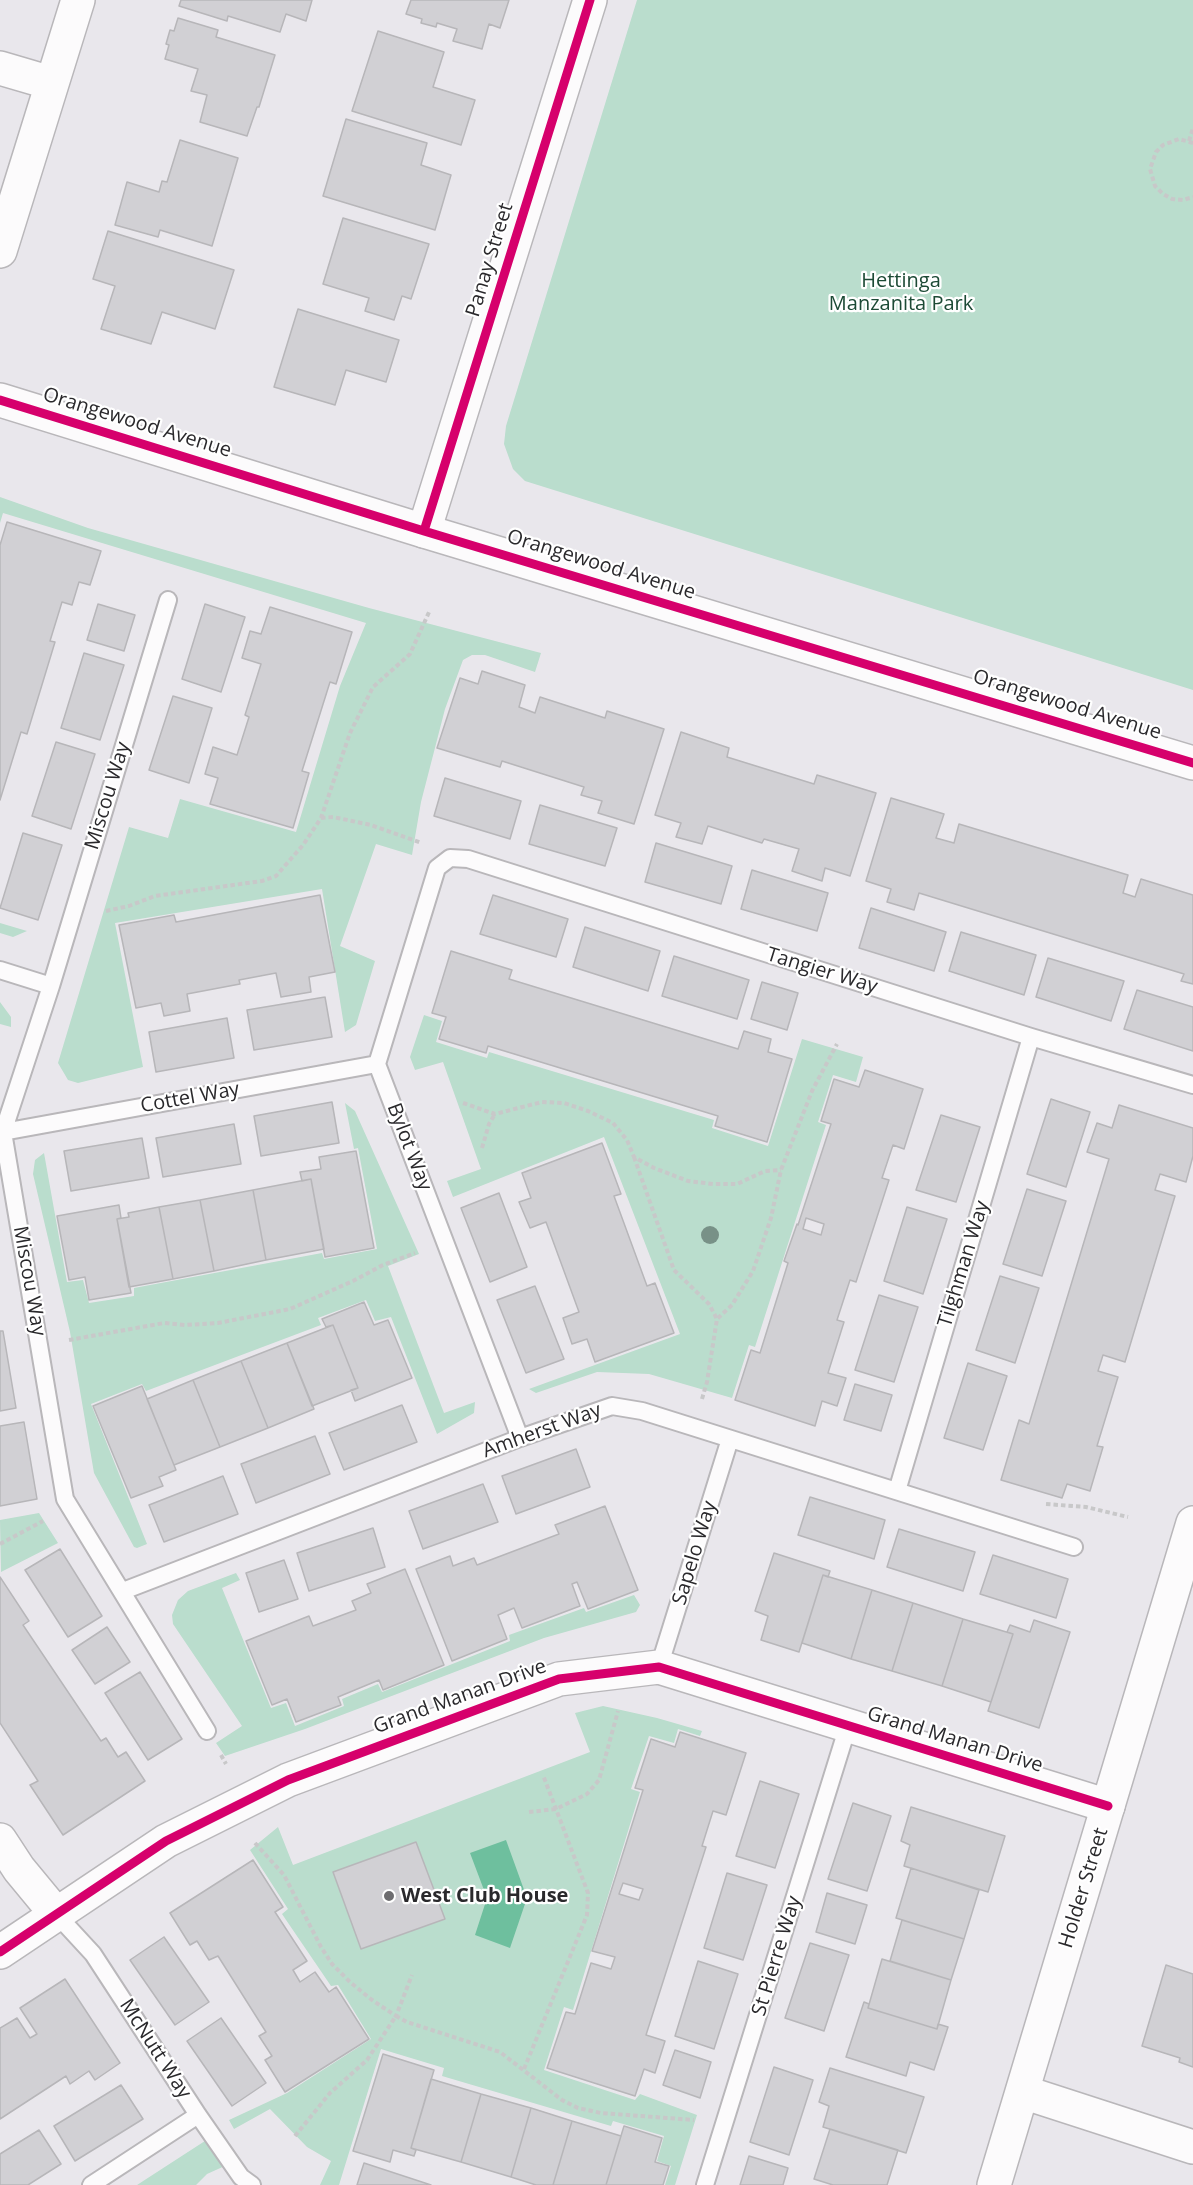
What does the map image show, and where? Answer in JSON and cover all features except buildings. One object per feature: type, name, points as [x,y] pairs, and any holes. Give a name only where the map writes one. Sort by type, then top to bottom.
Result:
[{"type":"street","points":[[0,251],[78,0]]},
{"type":"street","name":"Panay Street","points":[[424,531],[590,0]]},
{"type":"street","points":[[0,68],[51,84]]},
{"type":"street","name":"Orangewood Avenue","points":[[0,400],[424,531],[1193,763]]},
{"type":"street","name":"Holder Street","points":[[994,2185],[1193,1523]]},
{"type":"street","name":"Grand Manan Drive","points":[[0,1952],[166,1841],[288,1780],[559,1679],[659,1667],[1108,1806]]},
{"type":"street","points":[[0,1840],[19,1869],[57,1915]]},
{"type":"street","points":[[1023,2092],[1193,2147]]},
{"type":"lane","name":"Miscou Way","points":[[168,600],[51,986],[3,1131],[65,1499],[207,1731]]},
{"type":"lane","points":[[377,1064],[437,868],[450,858]]},
{"type":"lane","name":"Tangier Way","points":[[450,858],[468,860],[1031,1037],[1193,1085]]},
{"type":"lane","points":[[0,970],[51,986]]},
{"type":"lane","name":"Tilghman Way","points":[[897,1491],[1031,1037]]},
{"type":"lane","name":"Cottel Way","points":[[3,1131],[377,1064]]},
{"type":"lane","name":"Bylot Way","points":[[377,1064],[520,1438]]},
{"type":"lane","name":"Amherst Way","points":[[123,1591],[520,1438],[612,1406],[642,1411],[1074,1547]]},
{"type":"lane","name":"Sapelo Way","points":[[659,1667],[730,1439]]},
{"type":"lane","name":"St Pierre Way","points":[[705,2185],[848,1726]]},
{"type":"lane","name":"McNutt Way","points":[[57,1915],[93,1954],[198,2115],[241,2177],[252,2185]]},
{"type":"lane","points":[[91,2185],[198,2115]]},
{"type":"path","points":[[1193,128],[1191,142],[1179,140],[1163,145],[1156,152],[1150,169],[1155,186],[1163,194],[1183,200],[1193,197]]},
{"type":"path","points":[[106,911],[129,906],[155,896],[262,881],[276,876],[303,845],[321,818],[350,733],[373,687],[410,654],[430,610]]},
{"type":"path","points":[[321,818],[333,817],[371,825],[447,852],[450,858]]},
{"type":"path","points":[[702,1399],[717,1319],[732,1305],[753,1271],[771,1218],[781,1170],[812,1091],[837,1044]]},
{"type":"path","points":[[463,1103],[495,1114],[542,1102],[564,1103],[588,1111],[613,1124],[627,1140],[674,1270],[708,1304],[717,1319]]},
{"type":"path","points":[[482,1148],[489,1124],[495,1114]]},
{"type":"path","points":[[634,1157],[654,1168],[688,1181],[713,1184],[737,1184],[765,1171],[781,1170]]},
{"type":"path","points":[[69,1340],[164,1323],[185,1325],[218,1323],[290,1309],[383,1265],[415,1253]]},
{"type":"path","points":[[0,1544],[30,1529],[68,1504]]},
{"type":"path","points":[[1025,1531],[1035,1504],[1086,1507],[1128,1517]]},
{"type":"path","points":[[529,1812],[556,1809],[587,1794],[599,1780],[618,1711]]},
{"type":"path","points":[[524,2069],[587,1915],[588,1893],[543,1775]]},
{"type":"path","points":[[255,1843],[284,1875],[311,1930],[332,1964],[372,2000],[396,2016],[407,2022],[500,2052],[562,2100],[578,2108],[601,2113],[654,2116],[724,2125]]},
{"type":"path","points":[[295,2136],[330,2093],[367,2060],[396,2016],[412,1975]]},
{"type":"green space","name":"Hettinga Manzanita Park","points":[[637,0],[1193,0],[1193,690],[525,481],[513,469],[504,444],[506,426]]},
{"type":"green space","points":[[0,497],[88,528],[369,608],[541,653],[535,672],[485,655],[472,655],[463,660],[445,709],[421,802],[412,855],[376,844],[340,946],[375,961],[356,1025],[345,1032],[322,889],[115,923],[143,1067],[78,1083],[68,1080],[58,1063],[129,827],[168,838],[180,799],[296,832],[340,686],[366,623],[3,513],[0,523]]},
{"type":"green space","points":[[0,923],[27,931],[13,937],[0,933]]},
{"type":"green space","points":[[0,1002],[11,1017],[11,1027],[0,1024]]},
{"type":"green space","points":[[424,1015],[442,1021],[436,1042],[487,1058],[489,1052],[714,1120],[712,1128],[768,1146],[802,1039],[863,1057],[856,1082],[833,1075],[818,1122],[826,1125],[755,1347],[749,1345],[732,1398],[649,1374],[597,1372],[536,1393],[529,1389],[680,1334],[604,1137],[453,1197],[447,1181],[481,1169],[443,1062],[415,1070],[410,1057]]},
{"type":"green space","points":[[345,1103],[355,1111],[419,1254],[388,1266],[444,1413],[475,1402],[474,1413],[437,1434],[391,1317],[375,1321],[366,1300],[318,1318],[321,1325],[146,1391],[142,1384],[91,1404],[147,1544],[134,1547],[94,1473],[70,1332],[33,1174],[35,1160],[44,1153],[67,1282],[83,1280],[89,1303],[134,1296],[134,1288],[322,1253],[324,1259],[377,1249],[358,1148],[354,1149]]},
{"type":"green space","points":[[39,1513],[58,1543],[1,1572],[0,1520]]},
{"type":"green space","points":[[236,1573],[240,1580],[222,1588],[271,1708],[286,1703],[295,1726],[344,1706],[342,1699],[378,1684],[382,1692],[510,1641],[509,1635],[584,1608],[586,1612],[634,1595],[640,1605],[636,1612],[544,1638],[305,1729],[225,1756],[216,1743],[242,1726],[173,1624],[172,1615],[178,1600],[188,1591]]},
{"type":"green space","points":[[603,1706],[702,1731],[700,1736],[678,1729],[674,1743],[649,1736],[631,1789],[640,1792],[573,2010],[564,2007],[544,2070],[635,2100],[640,2094],[697,2115],[675,2185],[665,2185],[671,2166],[657,2161],[664,2136],[613,2121],[611,2126],[442,2076],[444,2068],[381,2049],[339,2185],[320,2185],[331,2161],[307,2147],[270,2109],[234,2129],[229,2120],[287,2093],[371,2039],[338,1985],[331,1986],[282,1914],[288,1909],[250,1850],[278,1827],[293,1865],[590,1752],[575,1713]]},
{"type":"green space","points":[[208,2139],[227,2165],[207,2174],[196,2185],[137,2185]]},
{"type":"shaded area","points":[[506,1840],[527,1898],[510,1948],[475,1935],[487,1898],[470,1853]]},
{"type":"cycle path","points":[[424,531],[590,0]]},
{"type":"cycle path","points":[[0,400],[424,531],[1193,763]]},
{"type":"cycle path","points":[[0,1952],[166,1841],[288,1780],[559,1679],[659,1667],[1108,1806]]},
{"type":"place","name":"West Club House","points":[[389,1896]]}]
